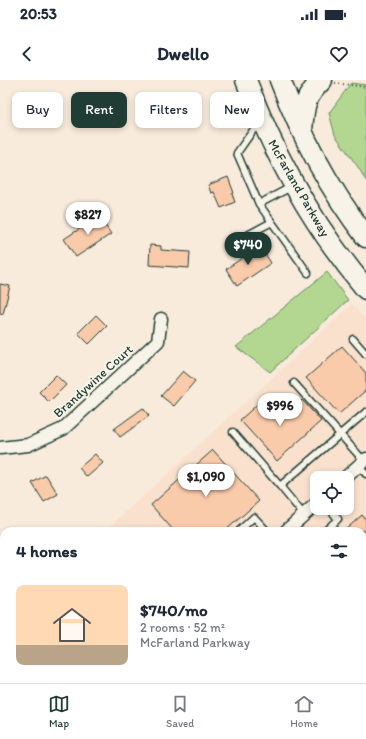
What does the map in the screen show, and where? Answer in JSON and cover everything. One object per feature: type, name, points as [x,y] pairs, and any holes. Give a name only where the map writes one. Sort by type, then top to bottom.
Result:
[{"type":"main road","name":"McFarland Parkway","points":[[246,80],[251,92]]},
{"type":"main road","points":[[280,80],[302,131],[341,201],[366,237]]},
{"type":"main road","points":[[302,131],[306,101],[312,90],[328,82]]},
{"type":"main road","name":"McFarland Parkway","points":[[264,123],[294,186],[330,242],[363,284]]},
{"type":"street","name":"Brandywine Court","points":[[0,448],[28,446],[63,429],[158,341],[161,319]]},
{"type":"street","points":[[354,472],[364,465]]},
{"type":"street","points":[[290,527],[310,509]]},
{"type":"lane","points":[[255,128],[237,153],[259,204],[308,273]]},
{"type":"lane","points":[[259,204],[294,186]]},
{"type":"lane","points":[[238,240],[272,222]]},
{"type":"lane","points":[[353,339],[366,354]]},
{"type":"lane","points":[[294,383],[340,434],[364,465]]},
{"type":"lane","points":[[280,486],[366,412]]},
{"type":"lane","points":[[233,432],[304,515]]},
{"type":"lane","points":[[329,527],[338,519],[335,515]]},
{"type":"lane","points":[[243,527],[254,517],[263,527]]},
{"type":"path","points":[[328,82],[366,87]]},
{"type":"shaded area","points":[[352,304],[366,319],[366,527],[109,527]]},
{"type":"green space","points":[[351,83],[366,85],[366,181],[335,135],[329,113]]},
{"type":"green space","points":[[327,272],[348,300],[270,372],[236,347]]},
{"type":"building","points":[[228,177],[234,193],[232,194],[235,202],[221,208],[214,192],[211,193],[208,185]]},
{"type":"building","points":[[99,216],[111,234],[76,257],[64,239]]},
{"type":"building","points":[[150,245],[161,246],[161,250],[190,252],[189,268],[149,265]]},
{"type":"building","points":[[260,246],[271,263],[237,286],[226,269]]},
{"type":"building","points":[[0,284],[10,286],[3,314],[0,313]]},
{"type":"building","points":[[96,315],[107,326],[89,344],[78,333]]},
{"type":"building","points":[[342,346],[366,373],[366,390],[339,414],[306,378]]},
{"type":"building","points":[[183,371],[195,381],[174,406],[161,396]]},
{"type":"building","points":[[56,375],[66,385],[49,402],[39,392]]},
{"type":"building","points":[[262,400],[280,420],[302,400],[321,421],[277,461],[240,420]]},
{"type":"building","points":[[143,408],[149,416],[120,437],[114,429]]},
{"type":"building","points":[[213,450],[259,501],[230,527],[170,527],[151,505]]},
{"type":"building","points":[[95,454],[103,463],[87,477],[79,468]]},
{"type":"building","points":[[46,475],[58,494],[44,502],[32,483]]},
{"type":"building","points":[[362,515],[366,520],[366,527],[348,527]]}]
